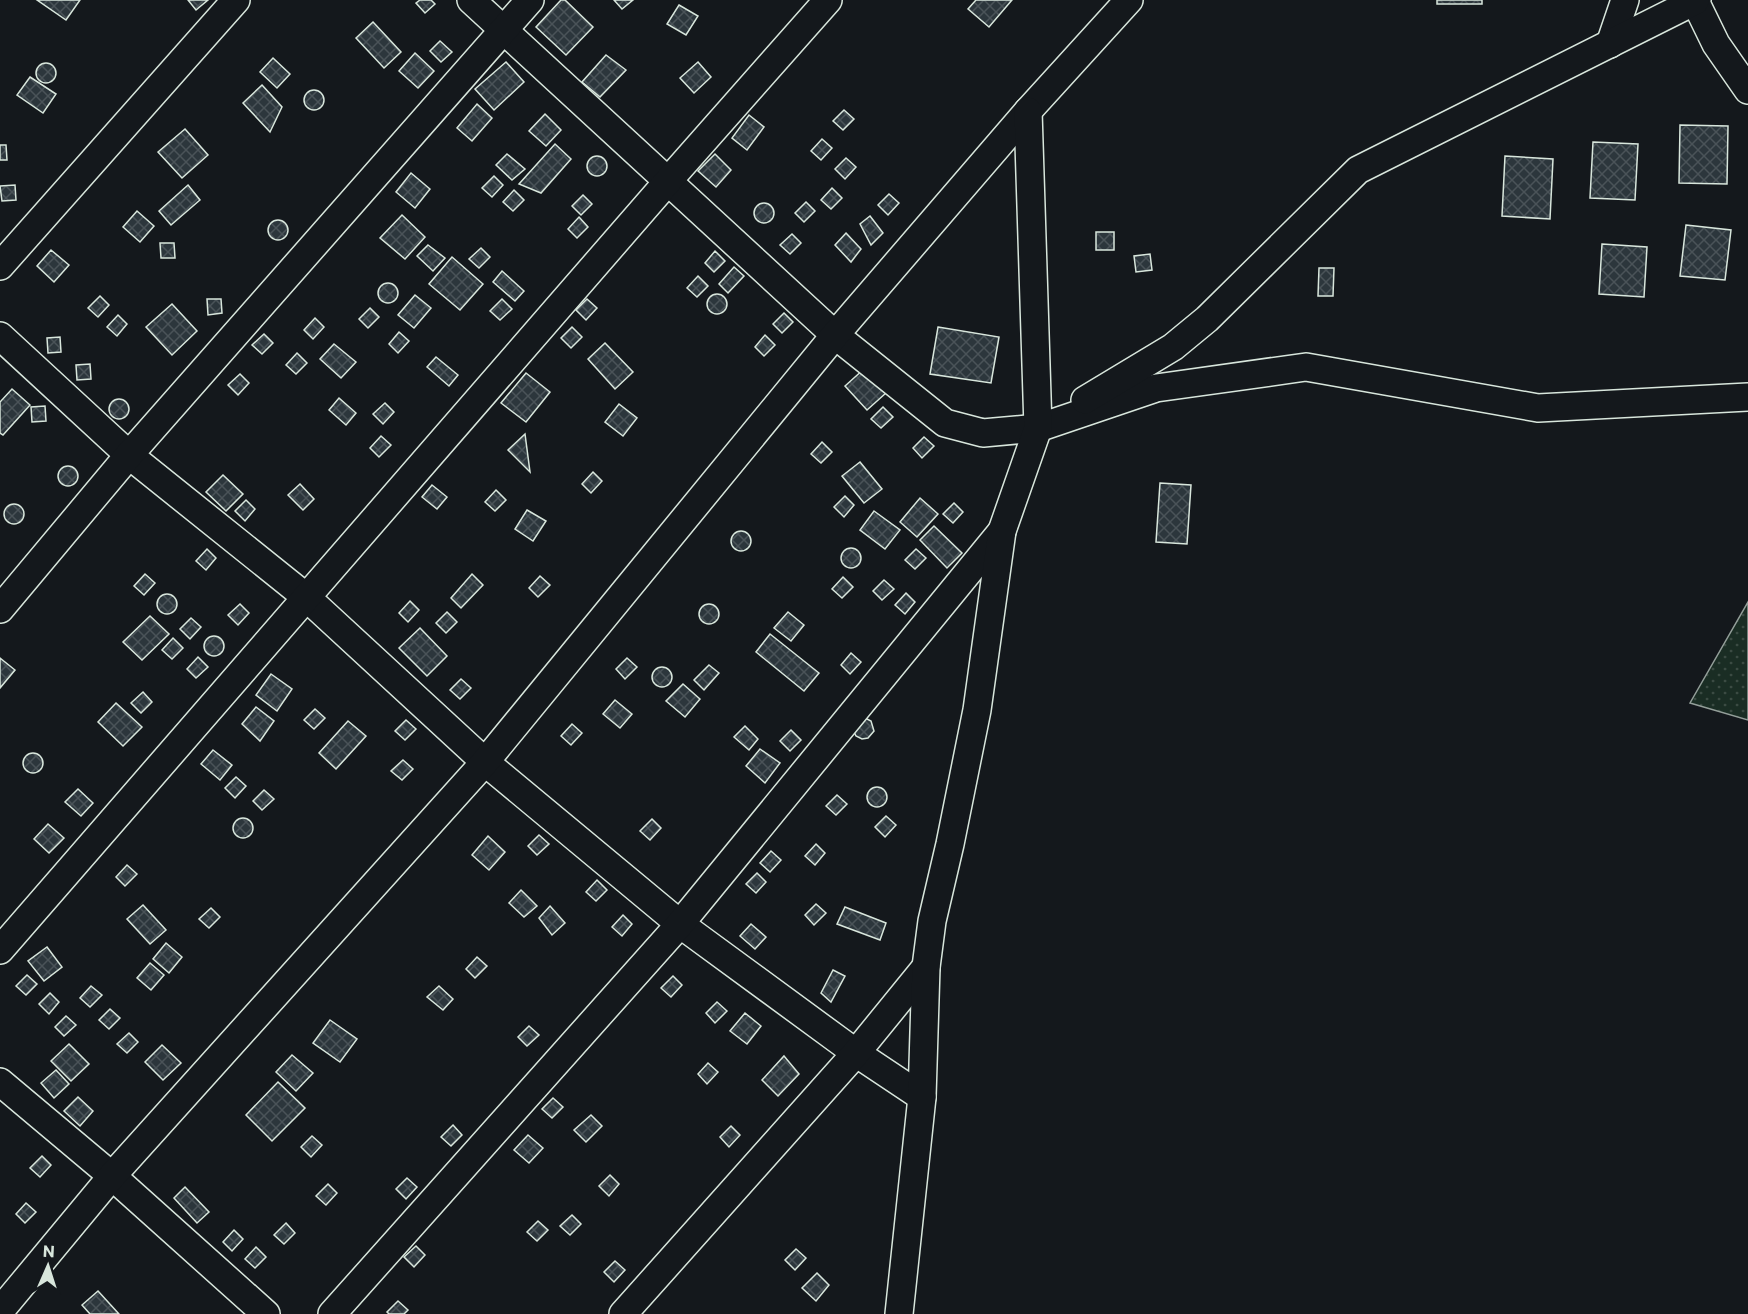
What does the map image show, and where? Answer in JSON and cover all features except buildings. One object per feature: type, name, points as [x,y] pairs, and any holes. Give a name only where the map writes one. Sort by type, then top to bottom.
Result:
[{"type":"street","points":[[0,266],[236,0]]},
{"type":"street","points":[[471,0],[835,335],[945,423],[983,433],[1038,428],[1156,388],[1306,367],[1538,408],[1748,398]]},
{"type":"street","points":[[0,609],[129,455],[530,0]]},
{"type":"street","points":[[0,950],[828,0]]},
{"type":"street","points":[[0,1311],[112,1176],[485,762],[835,335],[1028,111],[1129,0]]},
{"type":"street","points":[[1610,44],[1625,0]]},
{"type":"street","points":[[1038,428],[1173,347],[1207,319],[1358,170],[1696,1],[1716,44],[1748,90]]},
{"type":"street","points":[[899,1314],[922,1097],[926,968],[932,921],[977,710],[1002,531],[1038,428],[1028,111]]},
{"type":"street","points":[[0,336],[129,455],[306,597],[485,762],[680,924],[856,1053],[922,1097]]},
{"type":"street","points":[[332,1314],[680,924],[1002,531]]},
{"type":"street","points":[[623,1314],[856,1053],[926,968]]},
{"type":"street","points":[[0,1082],[112,1176],[266,1314]]},
{"type":"green space","points":[[1748,602],[1748,720],[1690,703]]}]
